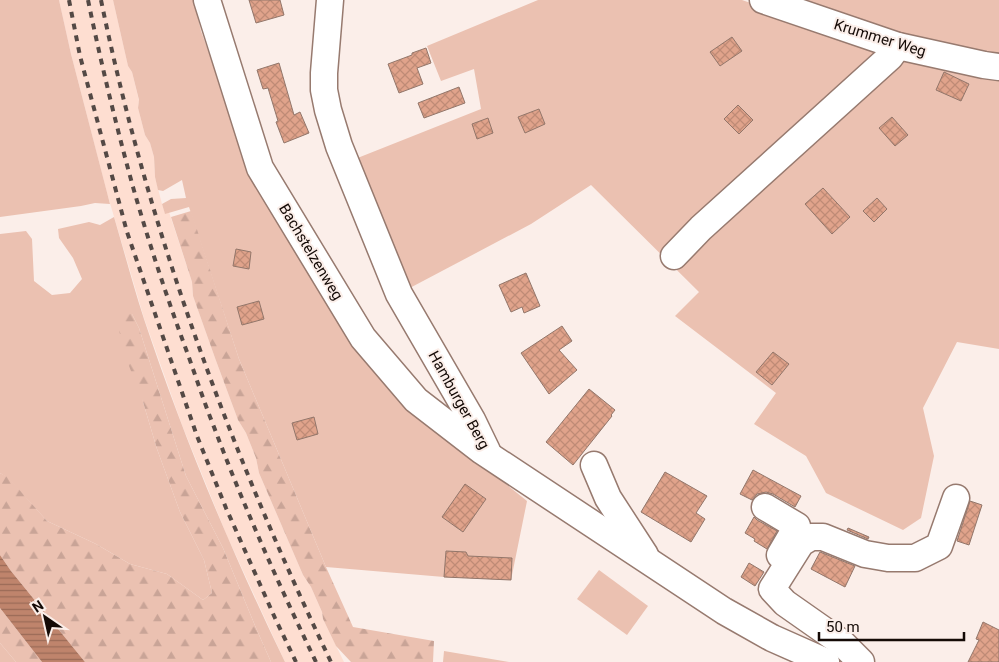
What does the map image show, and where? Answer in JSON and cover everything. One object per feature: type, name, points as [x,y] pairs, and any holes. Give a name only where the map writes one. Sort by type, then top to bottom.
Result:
[{"type":"street","name":"Bachstelzenweg","points":[[207,0],[260,168],[363,338],[416,400],[490,456]]},
{"type":"street","name":"Hamburger Berg","points":[[330,0],[324,90],[339,146],[400,294],[472,420],[490,456],[724,611],[772,638],[826,662]]},
{"type":"street","name":"Krummer Weg","points":[[763,0],[898,46],[999,67]]},
{"type":"street","points":[[674,256],[701,228],[890,57],[898,46]]},
{"type":"street","points":[[594,465],[608,498],[652,564]]},
{"type":"street","points":[[772,589],[801,543],[811,537],[823,537],[865,554],[888,558],[914,558],[939,546],[956,498]]},
{"type":"street","points":[[765,507],[797,526],[764,580],[785,603],[842,643],[861,662]]},
{"type":"shaded area","points":[[59,0],[113,0],[128,66],[132,72],[139,101],[138,108],[145,135],[150,143],[154,157],[155,177],[162,204],[165,213],[169,212],[192,282],[193,296],[238,420],[246,433],[256,458],[259,473],[303,575],[311,587],[322,612],[323,619],[344,662],[285,662],[227,536],[182,425],[144,318],[107,193]]},
{"type":"shaded area","points":[[0,555],[85,662],[42,662],[0,608]]},
{"type":"green space","points":[[0,0],[59,0],[110,204],[95,203],[0,217]]},
{"type":"green space","points":[[113,0],[194,0],[201,31],[245,152],[433,425],[527,501],[511,580],[444,577],[326,567],[239,359],[189,207],[165,214],[162,204],[171,199],[186,198],[182,180],[163,191],[158,190],[154,157],[150,143],[145,135],[138,108],[139,100],[132,72],[128,66]]},
{"type":"green space","points":[[538,0],[742,0],[883,50],[999,71],[999,349],[957,342],[923,408],[934,456],[921,518],[903,530],[826,493],[806,456],[754,424],[776,393],[675,316],[699,292],[591,185],[531,224],[406,290],[355,159],[481,109],[474,69],[441,81],[427,46]]},
{"type":"green space","points":[[780,0],[999,0],[999,61]]},
{"type":"green space","points":[[191,211],[239,359],[353,627],[434,641],[433,662],[351,662],[336,646],[259,473],[256,458],[246,433],[238,420],[193,296],[192,282],[171,217]]},
{"type":"green space","points":[[114,217],[144,319],[175,406],[227,536],[285,662],[271,662],[223,548],[186,476],[139,328],[132,314],[143,402],[157,449],[180,512],[204,560],[212,593],[203,600],[167,574],[130,564],[96,544],[47,521],[8,478],[0,473],[0,234],[26,231],[32,239],[34,281],[52,295],[70,293],[82,279],[73,258],[59,238],[58,229],[89,222],[100,225]]},
{"type":"green space","points":[[122,311],[132,314],[139,328],[186,476],[223,548],[271,662],[85,662],[0,555],[0,473],[8,477],[47,521],[96,544],[130,564],[167,574],[203,600],[212,593],[204,560],[180,512],[157,449],[143,402],[124,353],[119,330]]},
{"type":"green space","points":[[599,570],[648,606],[627,635],[577,599]]},
{"type":"green space","points":[[0,608],[42,662],[16,662],[0,643]]},
{"type":"green space","points":[[0,643],[16,662],[0,662]]},
{"type":"green space","points":[[444,651],[509,662],[443,662]]},
{"type":"building","points":[[249,0],[280,0],[284,15],[256,23]]},
{"type":"building","points":[[732,37],[742,51],[720,66],[710,52]]},
{"type":"building","points":[[426,48],[431,63],[417,68],[423,84],[399,93],[388,64]]},
{"type":"building","points":[[279,63],[294,115],[300,112],[309,133],[284,143],[276,122],[278,121],[268,88],[263,89],[257,70]]},
{"type":"building","points":[[944,72],[969,84],[961,101],[936,90]]},
{"type":"building","points":[[459,87],[465,103],[424,118],[418,103]]},
{"type":"building","points":[[738,105],[753,120],[739,134],[724,119]]},
{"type":"building","points":[[539,109],[545,124],[525,133],[518,117]]},
{"type":"building","points":[[892,117],[908,135],[895,146],[879,128]]},
{"type":"building","points":[[488,118],[493,133],[477,139],[472,124]]},
{"type":"building","points":[[823,188],[850,217],[832,234],[805,204]]},
{"type":"building","points":[[877,198],[887,209],[874,222],[863,211]]},
{"type":"building","points":[[236,249],[251,252],[249,269],[233,266]]},
{"type":"building","points":[[526,273],[540,306],[524,313],[522,307],[511,312],[499,285]]},
{"type":"building","points":[[259,301],[264,319],[242,325],[237,307]]},
{"type":"building","points":[[562,326],[572,341],[559,350],[577,370],[549,394],[521,353]]},
{"type":"building","points":[[773,352],[789,364],[772,385],[756,372]]},
{"type":"building","points":[[589,389],[615,410],[573,465],[546,442]]},
{"type":"building","points":[[314,417],[318,434],[297,440],[292,423]]},
{"type":"building","points":[[753,470],[801,496],[795,507],[766,492],[757,494],[752,500],[740,494]]},
{"type":"building","points":[[665,472],[707,496],[696,513],[705,519],[691,542],[641,512]]},
{"type":"building","points":[[465,484],[486,499],[463,532],[442,517]]},
{"type":"building","points":[[970,501],[982,505],[969,545],[957,541]]},
{"type":"building","points":[[754,517],[777,531],[767,549],[745,533]]},
{"type":"building","points":[[848,528],[869,537],[868,539],[847,530]]},
{"type":"building","points":[[446,551],[466,552],[468,556],[512,558],[511,580],[444,577]]},
{"type":"building","points":[[820,552],[855,566],[845,587],[811,569]]},
{"type":"building","points":[[749,563],[764,572],[755,586],[741,577]]},
{"type":"building","points":[[983,622],[999,630],[999,662],[968,662],[979,640],[976,639]]},
{"type":"railway","points":[[69,0],[80,56],[127,232],[197,436],[226,508],[296,662]]},
{"type":"railway","points":[[88,0],[109,94],[133,187],[172,311],[237,487],[275,575],[316,662]]},
{"type":"railway","points":[[101,0],[120,86],[143,170],[196,338],[259,502],[331,662]]}]
